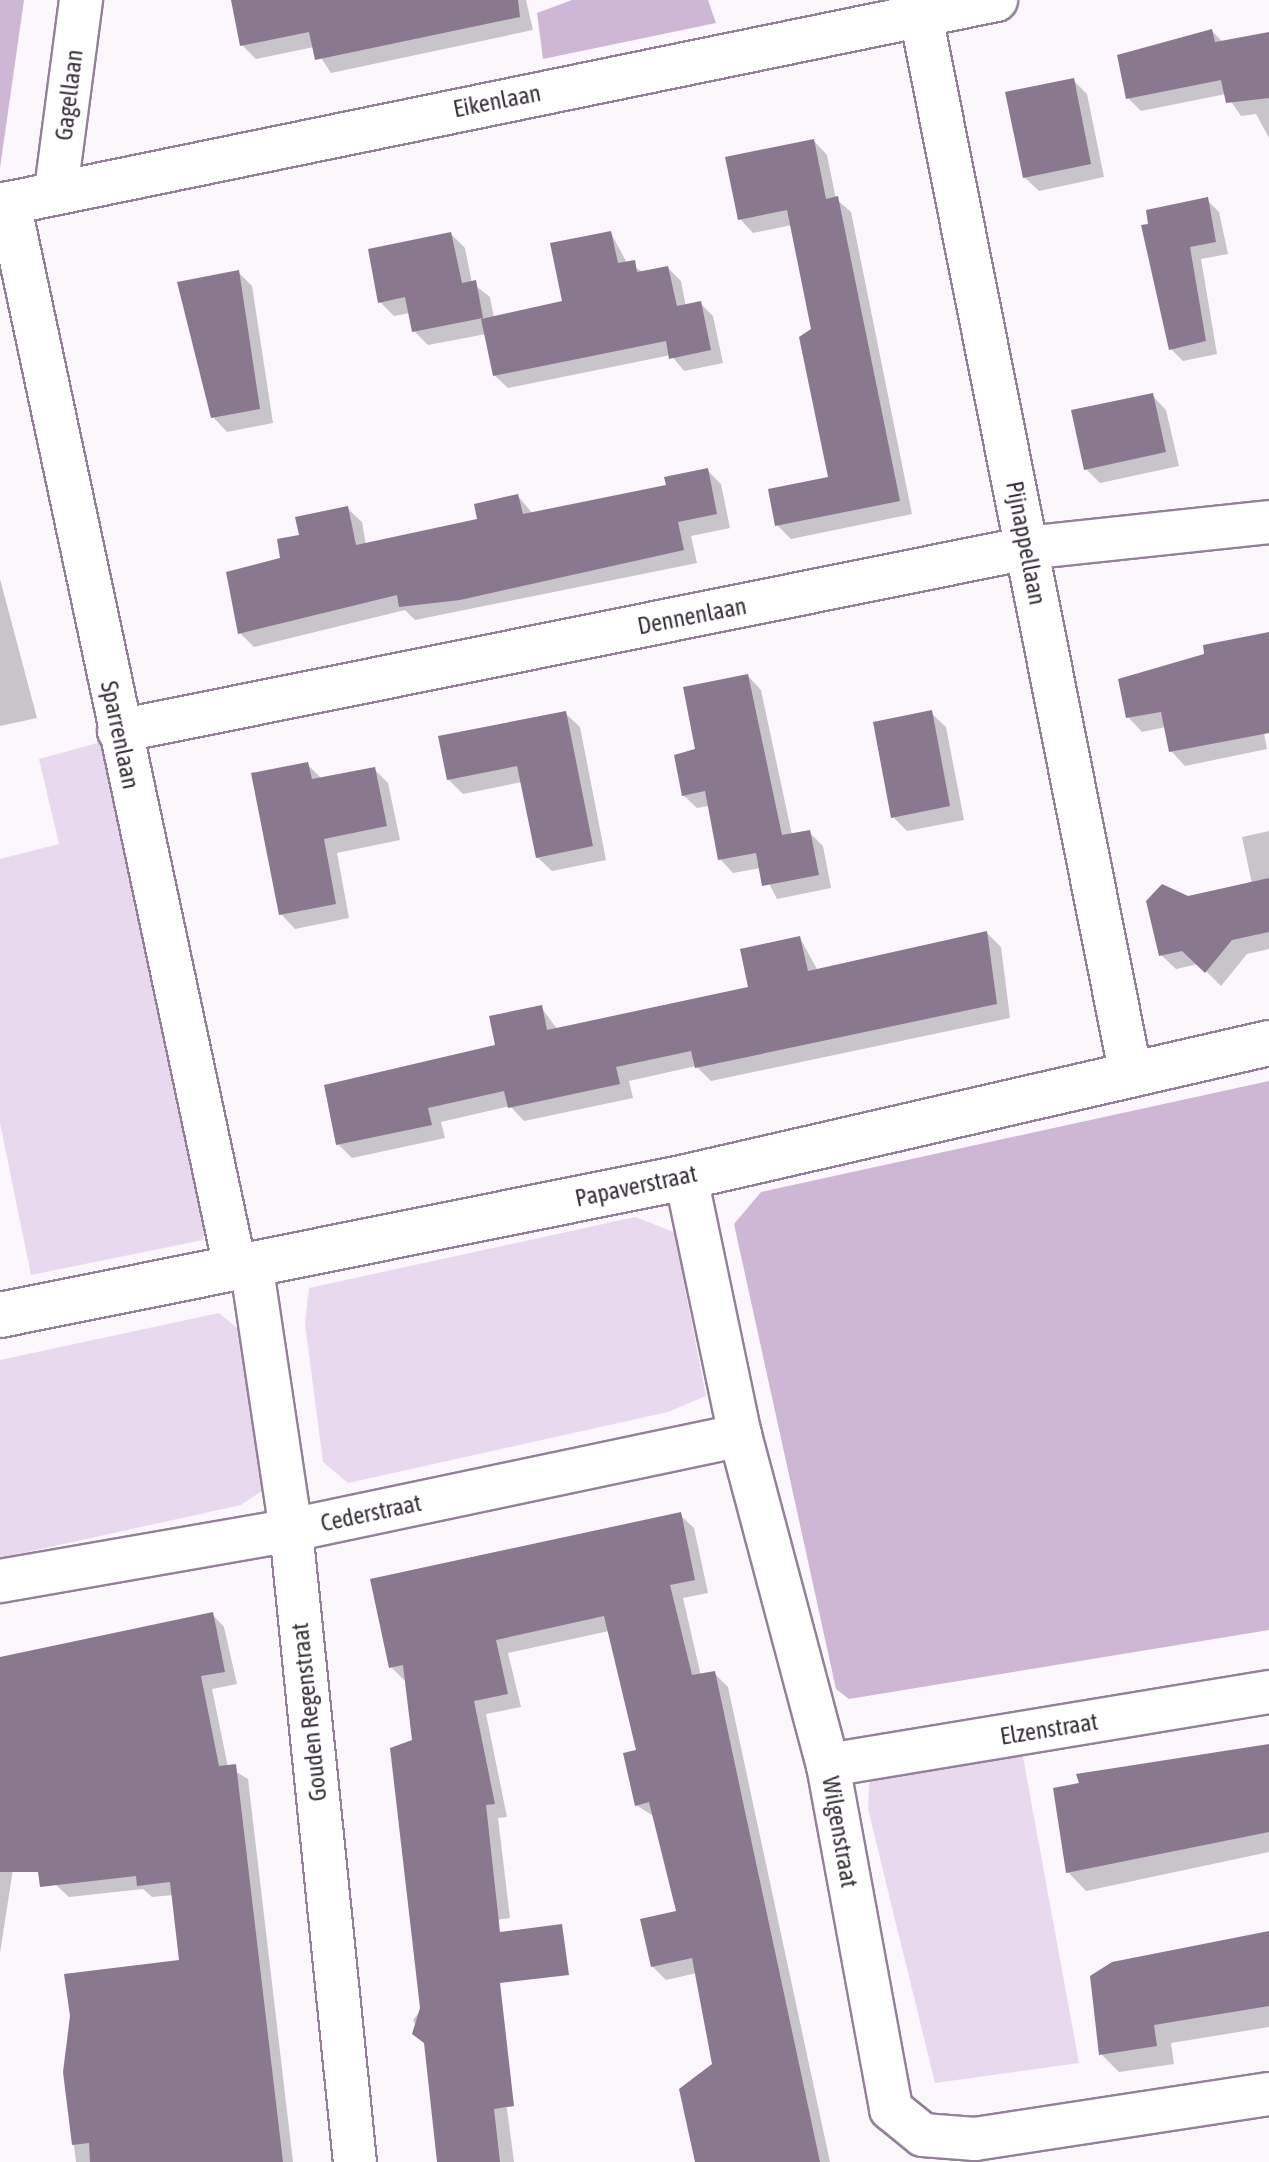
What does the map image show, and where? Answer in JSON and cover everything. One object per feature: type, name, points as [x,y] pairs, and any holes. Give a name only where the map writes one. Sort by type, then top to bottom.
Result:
[{"type":"street","name":"Gagellaan","points":[[56,190],[81,0]]},
{"type":"street","name":"Eikenlaan","points":[[4,204],[56,190],[996,0]]},
{"type":"street","name":"Pijnappellaan","points":[[921,16],[1130,1071]]},
{"type":"street","name":"Sparrenlaan","points":[[4,204],[119,731],[243,1265]]},
{"type":"street","name":"Dennenlaan","points":[[119,731],[1027,548],[1269,522]]},
{"type":"street","name":"Papaverstraat","points":[[0,1315],[686,1177],[1130,1071],[1269,1043]]},
{"type":"street","name":"Wilgenstraat","points":[[686,1177],[740,1435],[828,1765],[891,2109],[923,2135],[975,2139],[1269,2094]]},
{"type":"street","name":"Gouden Regenstraat","points":[[243,1265],[291,1530],[355,2162]]},
{"type":"street","name":"Cederstraat","points":[[0,1581],[291,1530],[740,1435]]},
{"type":"street","name":"Elzenstraat","points":[[828,1765],[1269,1692]]},
{"type":"shaded area","points":[[0,0],[24,0],[0,168]]},
{"type":"shaded area","points":[[572,0],[708,0],[716,23],[543,59],[537,13]]},
{"type":"shaded area","points":[[108,740],[210,1209],[203,1240],[31,1275],[0,1123],[0,859],[59,844],[39,759]]},
{"type":"shaded area","points":[[1269,1081],[1269,1630],[849,1699],[836,1689],[734,1224],[761,1192]]},
{"type":"shaded area","points":[[635,1217],[674,1232],[706,1396],[668,1412],[348,1483],[323,1462],[305,1324],[309,1288]]},
{"type":"shaded area","points":[[219,1313],[242,1332],[262,1491],[241,1505],[0,1558],[0,1360]]},
{"type":"shaded area","points":[[1021,1746],[1079,2063],[935,2083],[868,1809],[870,1772]]},
{"type":"building","points":[[231,0],[518,0],[520,17],[315,60],[309,32],[240,46]]},
{"type":"building","points":[[1212,29],[1215,42],[1269,32],[1269,98],[1226,103],[1221,80],[1126,99],[1117,55]]},
{"type":"building","points":[[1074,78],[1091,164],[1023,178],[1005,92]]},
{"type":"building","points":[[814,139],[826,199],[838,196],[900,501],[775,526],[768,489],[828,477],[799,337],[811,329],[787,210],[738,220],[725,157]]},
{"type":"building","points":[[1208,197],[1216,242],[1190,247],[1206,341],[1169,350],[1141,225],[1148,224],[1146,210]]},
{"type":"building","points":[[611,231],[618,263],[635,260],[637,272],[668,266],[677,306],[701,301],[711,350],[669,359],[666,341],[493,376],[481,319],[562,301],[550,243]]},
{"type":"building","points":[[451,232],[462,283],[476,280],[483,318],[412,332],[405,297],[378,303],[368,249]]},
{"type":"building","points":[[239,270],[260,409],[211,418],[177,282]]},
{"type":"building","points":[[1153,393],[1166,452],[1084,470],[1071,410]]},
{"type":"building","points":[[708,468],[717,514],[678,522],[684,550],[460,600],[399,607],[397,595],[238,634],[226,572],[280,558],[277,539],[299,535],[295,517],[348,506],[356,545],[477,519],[474,504],[518,494],[523,514],[666,485],[664,477]]},
{"type":"building","points":[[1269,632],[1269,733],[1169,752],[1161,712],[1126,718],[1118,679],[1204,654],[1203,645]]},
{"type":"building","points":[[748,674],[782,835],[810,830],[819,875],[762,886],[756,853],[718,860],[705,791],[682,796],[674,755],[695,749],[683,687]]},
{"type":"building","points":[[932,710],[950,806],[891,818],[873,722]]},
{"type":"building","points":[[566,711],[593,846],[536,858],[517,766],[447,780],[438,736]]},
{"type":"building","points":[[308,762],[312,779],[375,767],[387,826],[324,839],[336,904],[279,915],[251,773]]},
{"type":"building","points":[[1269,878],[1269,932],[1232,940],[1205,973],[1182,951],[1159,956],[1146,901],[1162,884],[1188,896]]},
{"type":"building","points":[[987,931],[997,1004],[695,1068],[691,1051],[616,1067],[620,1084],[508,1108],[504,1091],[428,1108],[432,1125],[336,1145],[324,1085],[495,1045],[489,1016],[542,1005],[547,1030],[748,987],[740,949],[800,936],[808,971]]},
{"type":"building","points":[[681,1512],[695,1580],[670,1585],[692,1675],[715,1671],[820,2162],[695,2162],[679,2089],[712,2064],[692,1958],[651,1967],[640,1919],[676,1911],[649,1802],[635,1806],[623,1753],[636,1750],[604,1616],[496,1640],[508,1694],[474,1701],[495,1804],[486,1805],[500,1932],[562,1924],[569,1975],[500,1983],[514,2106],[494,2109],[500,2162],[437,2162],[424,2043],[412,2034],[420,2008],[390,1748],[412,1740],[403,1665],[389,1668],[370,1579]]},
{"type":"building","points":[[213,1612],[225,1672],[201,1676],[219,1766],[236,1764],[283,2162],[90,2162],[89,2143],[72,2145],[63,2072],[70,2016],[64,1974],[179,1960],[170,1882],[137,1886],[136,1876],[40,1887],[38,1872],[0,1872],[0,1657]]},
{"type":"building","points":[[1269,1744],[1269,1832],[1066,1873],[1053,1788],[1079,1783],[1076,1774]]},
{"type":"building","points":[[1269,1931],[1269,2006],[1154,2025],[1157,2046],[1099,2055],[1090,1976],[1112,1962]]}]
